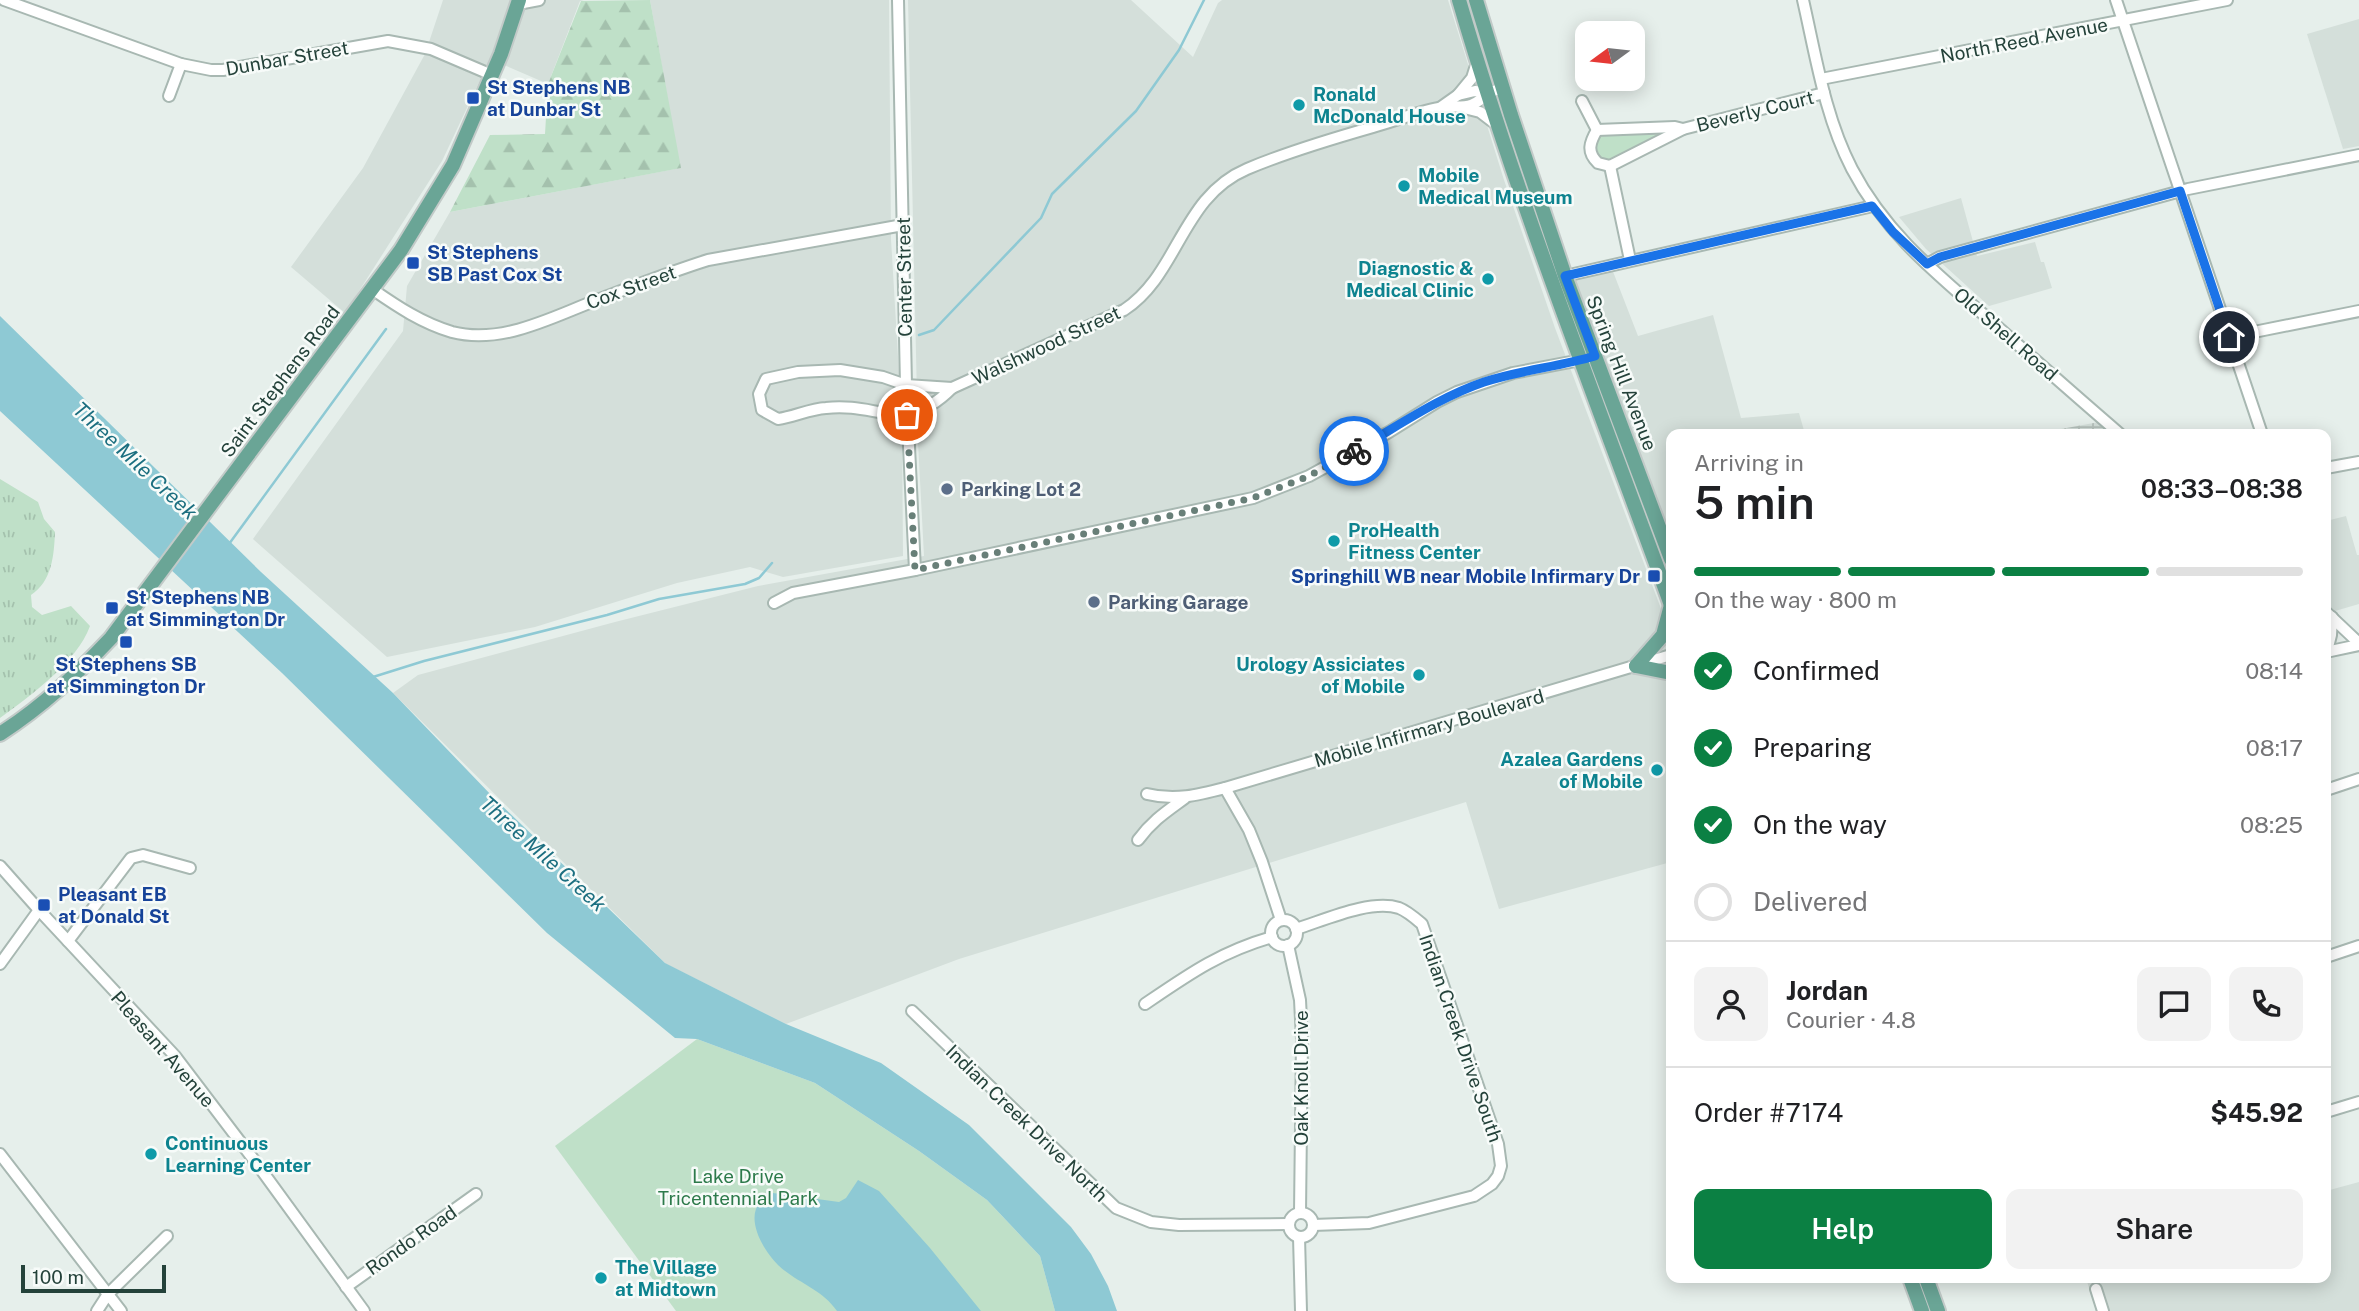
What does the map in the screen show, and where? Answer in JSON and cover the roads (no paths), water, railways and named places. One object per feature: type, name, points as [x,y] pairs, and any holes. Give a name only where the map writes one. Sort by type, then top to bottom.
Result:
[{"type":"main road","name":"Spring Hill Avenue","points":[[1459,0],[1497,125],[1580,361],[1666,592]]},
{"type":"main road","name":"Spring Hill Avenue","points":[[1476,0],[1565,276],[1666,546]]},
{"type":"main road","name":"Saint Stephens Road","points":[[0,734],[32,713],[64,686],[111,638],[401,250],[453,165],[492,75],[519,2]]},
{"type":"main road","points":[[1666,624],[1663,635],[1636,666],[1666,672]]},
{"type":"main road","points":[[1912,1283],[1922,1311]]},
{"type":"main road","points":[[1928,1283],[1938,1311]]},
{"type":"street","name":"Dunbar Street","points":[[4,0],[181,64],[211,70],[223,71],[388,41],[431,49],[492,75]]},
{"type":"street","points":[[519,2],[538,0]]},
{"type":"street","name":"Center Street","points":[[898,0],[906,385],[915,570]]},
{"type":"street","name":"Old Shell Road","points":[[1803,0],[1833,128],[1872,206],[1893,232],[1927,264],[2114,429]]},
{"type":"street","points":[[2116,0],[2260,429]]},
{"type":"street","name":"North Reed Avenue","points":[[1821,79],[2227,0]]},
{"type":"street","name":"Walshwood Street","points":[[1458,96],[1472,78],[1477,62]]},
{"type":"street","points":[[169,96],[181,64]]},
{"type":"street","name":"Walshwood Street","points":[[1461,107],[1479,102],[1487,93],[1503,88]]},
{"type":"street","name":"Walshwood Street","points":[[952,388],[906,385],[887,378],[840,370],[798,372],[766,379],[761,387],[759,401],[762,410],[778,419],[827,408],[907,415],[933,404],[952,388],[1124,310],[1139,300],[1154,283],[1196,211],[1218,185],[1231,177],[1294,152],[1441,107],[1458,96],[1475,90],[1487,93]]},
{"type":"street","name":"Beverly Court","points":[[1610,166],[1683,129],[1824,93]]},
{"type":"street","points":[[1582,101],[1597,130]]},
{"type":"street","name":"Walshwood Street","points":[[1441,107],[1461,107],[1480,112],[1497,125]]},
{"type":"street","points":[[1597,130],[1683,129]]},
{"type":"street","points":[[1597,130],[1591,139],[1590,151],[1598,163],[1610,166],[1630,260]]},
{"type":"street","points":[[1927,264],[1940,257],[2180,191],[2359,155]]},
{"type":"street","points":[[1565,276],[1872,206]]},
{"type":"street","name":"Cox Street","points":[[372,289],[408,315],[454,332],[491,335],[522,329],[708,260],[903,225]]},
{"type":"street","points":[[2229,337],[2359,311]]},
{"type":"street","points":[[774,603],[793,593],[915,570],[1253,498],[1309,476],[1457,392],[1513,373],[1595,356]]},
{"type":"street","points":[[2331,467],[2359,462]]},
{"type":"street","points":[[2331,617],[2359,644]]},
{"type":"street","points":[[2331,651],[2359,644]]},
{"type":"street","name":"Mobile Infirmary Boulevard","points":[[1147,794],[1162,798],[1185,798],[1225,788],[1666,657]]},
{"type":"street","points":[[2331,788],[2359,779]]},
{"type":"street","points":[[1225,788],[1249,830],[1281,920]]},
{"type":"street","name":"Mobile Infirmary Boulevard","points":[[1138,840],[1163,812],[1185,798]]},
{"type":"street","points":[[68,941],[131,858],[143,855],[190,868]]},
{"type":"street","name":"Pleasant Avenue","points":[[0,866],[174,1056],[364,1311]]},
{"type":"street","name":"Indian Creek Drive South","points":[[1296,929],[1382,905],[1402,909],[1422,924],[1498,1144],[1501,1166],[1492,1184],[1474,1196],[1369,1223],[1313,1225]]},
{"type":"street","points":[[0,964],[38,910]]},
{"type":"street","points":[[1272,937],[1280,945],[1288,945],[1294,941],[1296,929],[1292,923],[1281,920]]},
{"type":"street","points":[[1272,937],[1274,925],[1281,920]]},
{"type":"street","points":[[1146,1004],[1205,963],[1244,945],[1272,937]]},
{"type":"street","name":"Oak Knoll Drive","points":[[1288,945],[1300,1000],[1302,1039],[1300,1212]]},
{"type":"street","points":[[2331,955],[2359,946]]},
{"type":"street","name":"Indian Creek Drive North","points":[[912,1011],[1116,1208],[1151,1222],[1288,1224]]},
{"type":"street","points":[[2331,1110],[2359,1102]]},
{"type":"street","points":[[0,1154],[121,1311]]},
{"type":"street","name":"Rondo Road","points":[[346,1287],[476,1194]]},
{"type":"street","points":[[1300,1212],[1308,1215],[1313,1225],[1310,1233],[1299,1237],[1292,1234],[1288,1224],[1293,1214],[1300,1212]]},
{"type":"street","points":[[97,1311],[108,1294],[167,1236]]},
{"type":"street","points":[[1299,1237],[1301,1311]]},
{"type":"street","points":[[2096,1289],[2103,1311]]},
{"type":"water","name":"Three Mile Creek","points":[[0,316],[261,572],[393,693],[493,797],[665,963],[786,1024],[881,1063],[969,1125],[1071,1227],[1091,1254],[1108,1286],[1117,1311],[1055,1311],[1040,1256],[987,1200],[919,1151],[815,1083],[697,1039],[675,1038],[547,933],[282,673],[0,411]]},
{"type":"water","points":[[858,1180],[879,1191],[981,1311],[837,1311],[824,1297],[778,1265],[762,1244],[755,1226],[756,1209],[761,1201],[773,1193],[839,1202],[846,1198]]},
{"type":"waterway","points":[[919,335],[934,330],[1041,218],[1052,194],[1136,111],[1179,50],[1204,0]]},
{"type":"waterway","points":[[229,544],[386,329]]},
{"type":"waterway","points":[[373,677],[659,599],[745,584],[759,578],[772,563]]},
{"type":"place","name":"St Stephens NB at Dunbar St","points":[[473,98]]},
{"type":"place","name":"Ronald McDonald House","points":[[1299,105]]},
{"type":"place","name":"Mobile Medical Museum","points":[[1404,186]]},
{"type":"place","name":"St Stephens SB Past Cox St","points":[[413,263]]},
{"type":"place","name":"Diagnostic & Medical Clinic","points":[[1488,279]]},
{"type":"place","name":"Parking Lot 2","points":[[947,489]]},
{"type":"place","name":"ProHealth Fitness Center","points":[[1334,541]]},
{"type":"place","name":"Springhill WB near Mobile Infirmary Dr","points":[[1654,576]]},
{"type":"place","name":"Parking Garage","points":[[1094,602]]},
{"type":"place","name":"St Stephens NB at Simmington Dr","points":[[112,608]]},
{"type":"place","name":"St Stephens SB at Simmington Dr","points":[[126,642]]},
{"type":"place","name":"Urology Assiciates of Mobile","points":[[1419,675]]},
{"type":"place","name":"Azalea Gardens of Mobile","points":[[1657,770]]},
{"type":"place","name":"Pleasant EB at Donald St","points":[[44,905]]},
{"type":"place","name":"Continuous Learning Center","points":[[151,1154]]},
{"type":"place","name":"The Village at Midtown","points":[[601,1278]]},
{"type":"park label","name":"Lake Drive Tricentennial Park","points":[[738,1187]]}]
